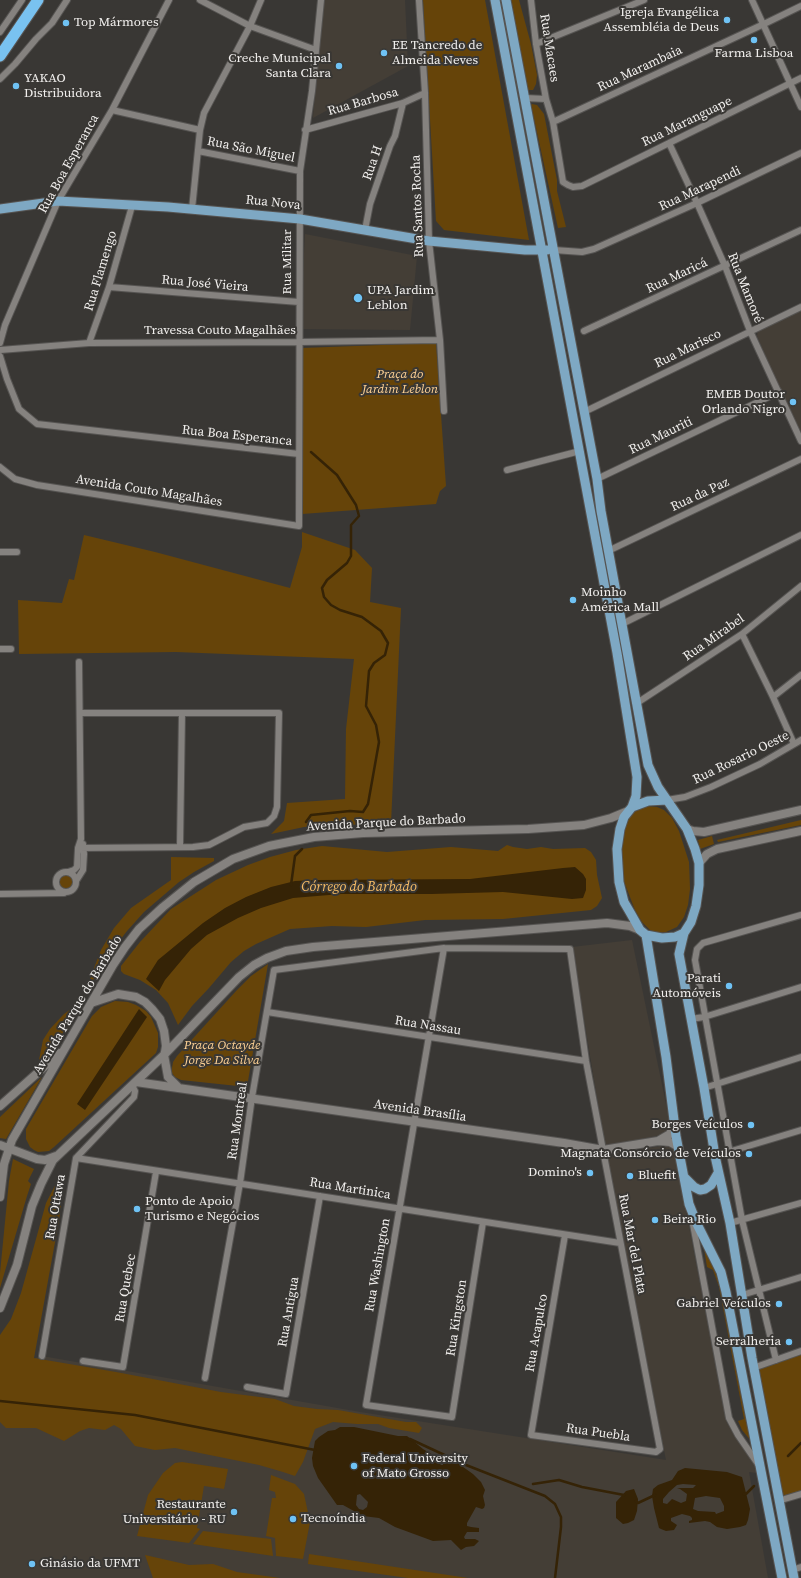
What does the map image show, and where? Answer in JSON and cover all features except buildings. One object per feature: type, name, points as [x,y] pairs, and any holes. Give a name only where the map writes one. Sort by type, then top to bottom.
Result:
[{"type":"highway","points":[[0,56],[38,0]]},
{"type":"main road","points":[[495,0],[580,451],[619,666],[637,777],[637,787],[630,809],[620,829],[617,849],[619,882],[624,902],[643,932],[666,1057],[674,1124],[689,1204],[697,1224],[721,1272],[728,1299],[782,1578]]},
{"type":"main road","points":[[506,0],[597,479],[608,551],[648,765],[652,777],[687,829],[696,849],[699,863],[699,885],[696,906],[691,922],[684,933],[679,954],[718,1173],[730,1223],[753,1368],[778,1501],[796,1572]]},
{"type":"main road","name":"Rua Nova","points":[[0,209],[58,201],[192,209],[300,218],[429,241],[554,250]]},
{"type":"main road","points":[[630,809],[648,801],[667,800]]},
{"type":"main road","name":"Avenida Parque do Barbado","points":[[0,1197],[4,1164],[9,1147],[91,1003],[125,947],[139,930],[163,907],[194,882],[233,859],[269,846],[314,837],[363,833],[528,829],[591,824],[611,818],[630,809]]},
{"type":"main road","points":[[687,829],[704,832],[801,810]]},
{"type":"main road","points":[[699,863],[707,854],[717,849],[801,831]]},
{"type":"main road","points":[[0,1308],[17,1265],[32,1206],[50,1165],[57,1156],[164,1055],[239,977],[254,965],[268,958],[286,952],[313,947],[607,923],[624,925],[662,938],[675,937],[684,933]]},
{"type":"main road","points":[[91,1003],[118,994],[136,997],[152,1009],[160,1019],[164,1031],[166,1046],[164,1055],[168,1077],[178,1087]]},
{"type":"main road","points":[[0,1106],[65,1049]]},
{"type":"main road","name":"Avenida Brasília","points":[[134,1083],[178,1087],[252,1097],[603,1150],[658,1142],[670,1142],[679,1149]]},
{"type":"main road","points":[[658,1142],[670,1134],[674,1124]]},
{"type":"main road","points":[[0,1145],[9,1147],[21,1154],[37,1159],[49,1159],[57,1156]]},
{"type":"main road","points":[[685,1178],[694,1187],[700,1190],[706,1189],[711,1185],[718,1173]]},
{"type":"street","points":[[0,32],[22,0]]},
{"type":"street","points":[[0,79],[52,23],[67,0]]},
{"type":"street","name":"Rua Boa Esperanca","points":[[0,343],[5,324],[58,201],[112,110],[169,0]]},
{"type":"street","points":[[200,0],[250,26],[316,50]]},
{"type":"street","points":[[192,209],[200,130],[204,113],[250,26],[260,0]]},
{"type":"street","name":"Rua Militar","points":[[299,526],[300,171],[312,91],[321,0]]},
{"type":"street","name":"Rua Santos Rocha","points":[[419,0],[425,93],[429,241],[440,340],[444,411]]},
{"type":"street","name":"Rua Macaes","points":[[531,0],[536,44],[546,99],[553,122],[563,182],[573,187],[582,186]]},
{"type":"street","points":[[536,44],[644,0]]},
{"type":"street","points":[[752,0],[801,107]]},
{"type":"street","name":"Rua Marambaia","points":[[553,122],[801,6]]},
{"type":"street","name":"Rua Maranguape","points":[[582,186],[801,78]]},
{"type":"street","name":"Rua Barbosa","points":[[305,130],[403,103],[425,93]]},
{"type":"street","name":"Rua Macaes","points":[[525,98],[546,99]]},
{"type":"street","name":"Rua H","points":[[365,230],[370,204],[395,136],[403,103]]},
{"type":"street","name":"Rua São Miguel","points":[[112,110],[200,130]]},
{"type":"street","name":"Rua Mamoré","points":[[669,143],[725,266],[750,331],[801,441]]},
{"type":"street","name":"Rua São Miguel","points":[[198,152],[300,171]]},
{"type":"street","name":"Rua Marapendi","points":[[554,250],[582,252],[608,244],[801,153]]},
{"type":"street","name":"Rua Flamengo","points":[[89,342],[109,287],[132,206]]},
{"type":"street","name":"Rua Maricá","points":[[584,331],[801,230]]},
{"type":"street","name":"Rua José Vieira","points":[[109,287],[299,302]]},
{"type":"street","name":"Rua Marisco","points":[[584,412],[801,307]]},
{"type":"street","name":"Travessa Couto Magalhães","points":[[0,350],[89,342],[440,340]]},
{"type":"street","name":"Rua Boa Esperanca","points":[[0,356],[19,409],[37,424],[300,454]]},
{"type":"street","name":"Rua Mauriti","points":[[597,479],[779,392]]},
{"type":"street","points":[[507,470],[580,451]]},
{"type":"street","name":"Rua da Paz","points":[[608,551],[801,459]]},
{"type":"street","name":"Avenida Couto Magalhães","points":[[0,467],[15,479],[37,485],[299,526]]},
{"type":"street","points":[[622,624],[801,535]]},
{"type":"street","points":[[0,552],[17,552]]},
{"type":"street","name":"Rua Mirabel","points":[[637,703],[742,634],[801,586]]},
{"type":"street","points":[[742,634],[794,744]]},
{"type":"street","points":[[0,649],[12,650]]},
{"type":"street","points":[[0,894],[64,893],[73,890],[76,881],[83,870],[80,839],[79,662]]},
{"type":"street","points":[[773,697],[801,675]]},
{"type":"street","points":[[80,713],[279,713],[277,807],[274,816],[266,823],[244,827],[209,845],[192,847],[81,848]]},
{"type":"street","points":[[180,846],[182,713]]},
{"type":"street","name":"Rua Rosario Oeste","points":[[667,800],[685,797],[711,787],[760,764],[801,740]]},
{"type":"street","points":[[64,893],[58,890],[56,878],[60,874],[74,870],[77,867],[81,848]]},
{"type":"street","points":[[68,872],[74,876],[76,881]]},
{"type":"street","points":[[48,894],[52,892],[56,884]]},
{"type":"street","points":[[776,1360],[742,1220],[694,960],[697,949],[703,943],[801,915]]},
{"type":"street","name":"Rua Montreal","points":[[205,1378],[240,1183],[252,1097],[274,970],[444,948],[570,949]]},
{"type":"street","name":"Rua Washington","points":[[444,948],[366,1405],[452,1417]]},
{"type":"street","name":"Rua Mar del Plata","points":[[570,949],[586,1061],[660,1449]]},
{"type":"street","points":[[691,1019],[704,1017],[801,987]]},
{"type":"street","name":"Rua Nassau","points":[[267,1012],[428,1038],[586,1061]]},
{"type":"street","points":[[704,1088],[801,1057]]},
{"type":"street","name":"Rua Ottawa","points":[[42,1356],[76,1158],[134,1097],[134,1083]]},
{"type":"street","points":[[715,1156],[801,1130]]},
{"type":"street","name":"Rua Martinica","points":[[76,1158],[156,1172],[240,1183],[620,1244]]},
{"type":"street","name":"Rua Quebec","points":[[83,1361],[123,1367],[156,1172]]},
{"type":"street","name":"Rua Antigua","points":[[247,1388],[286,1394],[320,1196]]},
{"type":"street","points":[[730,1223],[801,1203]]},
{"type":"street","points":[[689,1204],[729,1418],[738,1435],[760,1466]]},
{"type":"street","name":"Rua Kingston","points":[[452,1417],[483,1222]]},
{"type":"street","name":"Rua Acapulco","points":[[530,1435],[565,1235]]},
{"type":"street","points":[[742,1295],[801,1277]]},
{"type":"street","points":[[753,1368],[801,1351]]},
{"type":"street","name":"Rua Puebla","points":[[530,1435],[653,1453],[659,1451],[660,1449]]},
{"type":"street","points":[[778,1501],[801,1494]]},
{"type":"shaded area","name":"EE Tancredo de Almeida Neves","points":[[322,0],[405,0],[408,66],[313,118]]},
{"type":"shaded area","name":"UPA Jardim Leblon","points":[[305,234],[417,256],[410,330],[300,329]]},
{"type":"shaded area","name":"EMEB Doutor Orlando Nigro","points":[[801,311],[801,438],[757,336],[758,331]]},
{"type":"shaded area","points":[[632,940],[672,1133],[605,1146],[572,947]]},
{"type":"shaded area","name":"Federal University of Mato Grosso","points":[[673,1144],[727,1423],[755,1465],[757,1473],[749,1472],[768,1578],[0,1578],[0,1370],[42,1356],[360,1412],[666,1460],[607,1155]]},
{"type":"green space","points":[[423,0],[485,0],[529,240],[444,230],[436,221]]},
{"type":"green space","points":[[511,0],[519,0],[531,44],[537,75],[536,84],[533,90],[528,90]]},
{"type":"green space","points":[[532,104],[537,105],[544,114],[557,180],[557,191],[566,227],[558,228]]},
{"type":"green space","name":"Praça do Jardim Leblon","points":[[436,343],[446,486],[440,491],[436,504],[302,514],[302,348]]},
{"type":"green space","points":[[302,532],[355,550],[372,568],[370,602],[401,608],[391,823],[304,827],[271,834],[284,821],[287,803],[345,799],[346,729],[354,659],[176,652],[19,654],[18,600],[62,603],[69,579],[74,580],[84,535],[155,552],[290,588],[302,547]]},
{"type":"green space","points":[[646,806],[657,807],[664,810],[672,818],[679,831],[689,862],[690,889],[688,905],[684,917],[677,927],[666,932],[658,933],[650,930],[642,922],[635,910],[623,879],[621,852],[622,836],[629,817],[636,810]]},
{"type":"green space","points":[[801,820],[801,825],[718,842],[717,840]]},
{"type":"green space","points":[[712,836],[714,844],[700,849],[698,840]]},
{"type":"green space","points":[[507,845],[527,849],[541,847],[553,849],[585,848],[591,852],[596,860],[597,875],[602,898],[597,906],[591,910],[503,919],[425,920],[366,927],[332,926],[290,929],[256,944],[244,951],[231,962],[192,1006],[178,1025],[168,1003],[156,990],[140,980],[124,974],[121,971],[121,966],[140,942],[171,909],[216,880],[248,865],[270,857],[296,850],[322,846],[387,852],[451,847],[498,851]]},
{"type":"green space","points":[[171,857],[214,858],[214,861],[179,882],[144,912],[110,953],[87,990],[101,950],[114,928],[131,908],[171,880]]},
{"type":"green space","points":[[66,874],[72,876],[74,882],[72,888],[66,890],[60,888],[58,882],[60,876]]},
{"type":"green space","name":"Praça Octayde Jorge Da Silva","points":[[268,964],[247,1087],[181,1080],[175,1077],[172,1073],[172,1068],[173,1062],[177,1056],[237,990],[251,976]]},
{"type":"green space","points":[[83,1000],[57,1043],[39,1060],[43,1040],[50,1029],[64,1014]]},
{"type":"green space","points":[[115,1001],[128,1002],[136,1005],[146,1011],[151,1017],[158,1033],[158,1047],[156,1053],[49,1151],[38,1152],[34,1150],[30,1147],[26,1139],[26,1129],[92,1016],[101,1007]]},
{"type":"green space","points":[[42,1077],[6,1139],[0,1138],[0,1117]]},
{"type":"green space","points":[[13,1159],[34,1169],[28,1181],[31,1184],[0,1288],[0,1273],[9,1181]]},
{"type":"green space","points":[[61,1174],[64,1181],[59,1220],[34,1358],[221,1392],[275,1399],[294,1406],[338,1410],[406,1422],[416,1422],[422,1428],[419,1433],[389,1428],[378,1424],[333,1422],[315,1429],[303,1462],[295,1476],[259,1465],[175,1448],[155,1450],[135,1446],[121,1429],[114,1425],[105,1430],[89,1428],[80,1431],[64,1441],[36,1428],[6,1428],[0,1422],[0,1335],[11,1319],[21,1293],[46,1203]]},
{"type":"green space","points":[[703,1242],[721,1285],[751,1441],[742,1430],[738,1421],[744,1419],[719,1287],[713,1270],[707,1267]]},
{"type":"green space","points":[[801,1354],[801,1491],[781,1497],[758,1369]]},
{"type":"green space","points":[[182,1462],[228,1469],[224,1489],[204,1486],[197,1528],[200,1529],[189,1543],[137,1536],[148,1495],[163,1473],[175,1463]]},
{"type":"green space","points":[[271,1475],[295,1484],[304,1494],[310,1522],[303,1559],[276,1556],[275,1538],[266,1536],[272,1498],[276,1498],[275,1492],[269,1490]]},
{"type":"green space","points":[[203,1531],[271,1539],[273,1556],[193,1544]]},
{"type":"green space","points":[[309,1554],[468,1578],[408,1578],[308,1564]]},
{"type":"green space","points":[[145,1555],[189,1565],[213,1564],[237,1572],[280,1578],[153,1578]]},
{"type":"water","name":"Córrego do Barbado","points":[[575,867],[586,879],[586,890],[583,898],[572,899],[503,892],[341,894],[293,898],[261,908],[238,918],[207,935],[191,949],[165,980],[159,991],[146,979],[158,960],[203,923],[225,908],[246,897],[271,887],[295,881],[319,880],[470,879]]},
{"type":"water","points":[[139,1009],[147,1017],[85,1110],[77,1104]]},
{"type":"water","points":[[340,1427],[354,1427],[398,1436],[407,1436],[433,1455],[441,1465],[443,1465],[443,1457],[445,1457],[456,1462],[473,1474],[481,1482],[485,1490],[483,1496],[485,1505],[482,1509],[476,1507],[467,1523],[467,1526],[479,1528],[479,1532],[467,1532],[464,1537],[465,1539],[475,1539],[479,1541],[474,1546],[466,1547],[461,1550],[451,1540],[433,1541],[395,1527],[379,1518],[363,1516],[343,1505],[337,1505],[318,1478],[313,1466],[312,1458],[315,1441],[328,1431],[335,1430]],"holes":[[[360,1494],[368,1502],[367,1507],[363,1510],[359,1509],[356,1505],[357,1495]]]},
{"type":"water","points":[[685,1468],[727,1472],[742,1477],[750,1509],[746,1525],[727,1529],[717,1527],[710,1522],[705,1521],[689,1523],[692,1518],[682,1514],[671,1518],[671,1521],[677,1525],[674,1530],[666,1531],[659,1528],[652,1496],[653,1489],[658,1485],[672,1480],[678,1471]],"holes":[[[677,1485],[696,1485],[693,1488],[677,1489],[680,1489],[687,1494],[686,1501],[681,1503],[672,1499],[667,1504],[663,1503],[663,1499],[669,1492]],[[706,1496],[720,1498],[724,1506],[724,1511],[716,1514],[715,1512],[698,1511],[693,1509],[695,1498]]]},
{"type":"water","points":[[634,1489],[638,1499],[637,1511],[634,1520],[623,1524],[616,1518],[616,1502],[626,1491]]},
{"type":"waterway","points":[[306,822],[311,815],[350,811],[363,812],[368,804],[379,742],[376,725],[366,706],[369,671],[374,663],[385,655],[388,643],[381,631],[362,617],[340,610],[331,605],[324,597],[322,588],[327,580],[347,563],[351,556],[351,525],[359,516],[356,505],[337,475],[311,452]]},
{"type":"waterway","points":[[291,885],[295,856],[302,849]]},
{"type":"waterway","points":[[0,1401],[135,1415],[315,1450]]},
{"type":"waterway","points":[[408,1439],[466,1465],[545,1496],[555,1504],[561,1517],[555,1578]]},
{"type":"waterway","points":[[788,1456],[801,1443]]},
{"type":"waterway","points":[[533,1484],[559,1480],[582,1487],[624,1495]]},
{"type":"waterway","points":[[744,1494],[746,1494],[754,1486]]},
{"type":"waterway","points":[[636,1501],[638,1503],[655,1495]]},
{"type":"place","name":"Igreja Evangélica Assembléia de Deus","points":[[727,20]]},
{"type":"place","name":"Top Mármores","points":[[66,23]]},
{"type":"place","name":"Farma Lisboa","points":[[754,40]]},
{"type":"place","name":"EE Tancredo de Almeida Neves","points":[[384,53]]},
{"type":"place","name":"Creche Municipal Santa Clara","points":[[339,66]]},
{"type":"place","name":"YAKAO Distribuidora","points":[[16,86]]},
{"type":"place","name":"UPA Jardim Leblon","points":[[358,298]]},
{"type":"place","name":"EMEB Doutor Orlando Nigro","points":[[793,402]]},
{"type":"place","name":"Moinho América Mall","points":[[573,600]]},
{"type":"place","name":"Parati Automóveis","points":[[729,986]]},
{"type":"place","name":"Borges Veículos","points":[[751,1125]]},
{"type":"place","name":"Magnata Consórcio de Veículos","points":[[749,1154]]},
{"type":"place","name":"Domino's","points":[[590,1173]]},
{"type":"place","name":"Bluefit","points":[[630,1176]]},
{"type":"place","name":"Ponto de Apoio Turismo e Negócios","points":[[137,1209]]},
{"type":"place","name":"Beira Rio","points":[[655,1220]]},
{"type":"place","name":"Gabriel Veículos","points":[[779,1304]]},
{"type":"place","name":"Serralheria","points":[[789,1342]]},
{"type":"place","name":"Federal University of Mato Grosso","points":[[354,1466]]},
{"type":"place","name":"Restaurante Universitário - RU","points":[[234,1512]]},
{"type":"place","name":"Tecnoíndia","points":[[293,1519]]},
{"type":"place","name":"Ginásio da UFMT","points":[[32,1564]]}]
